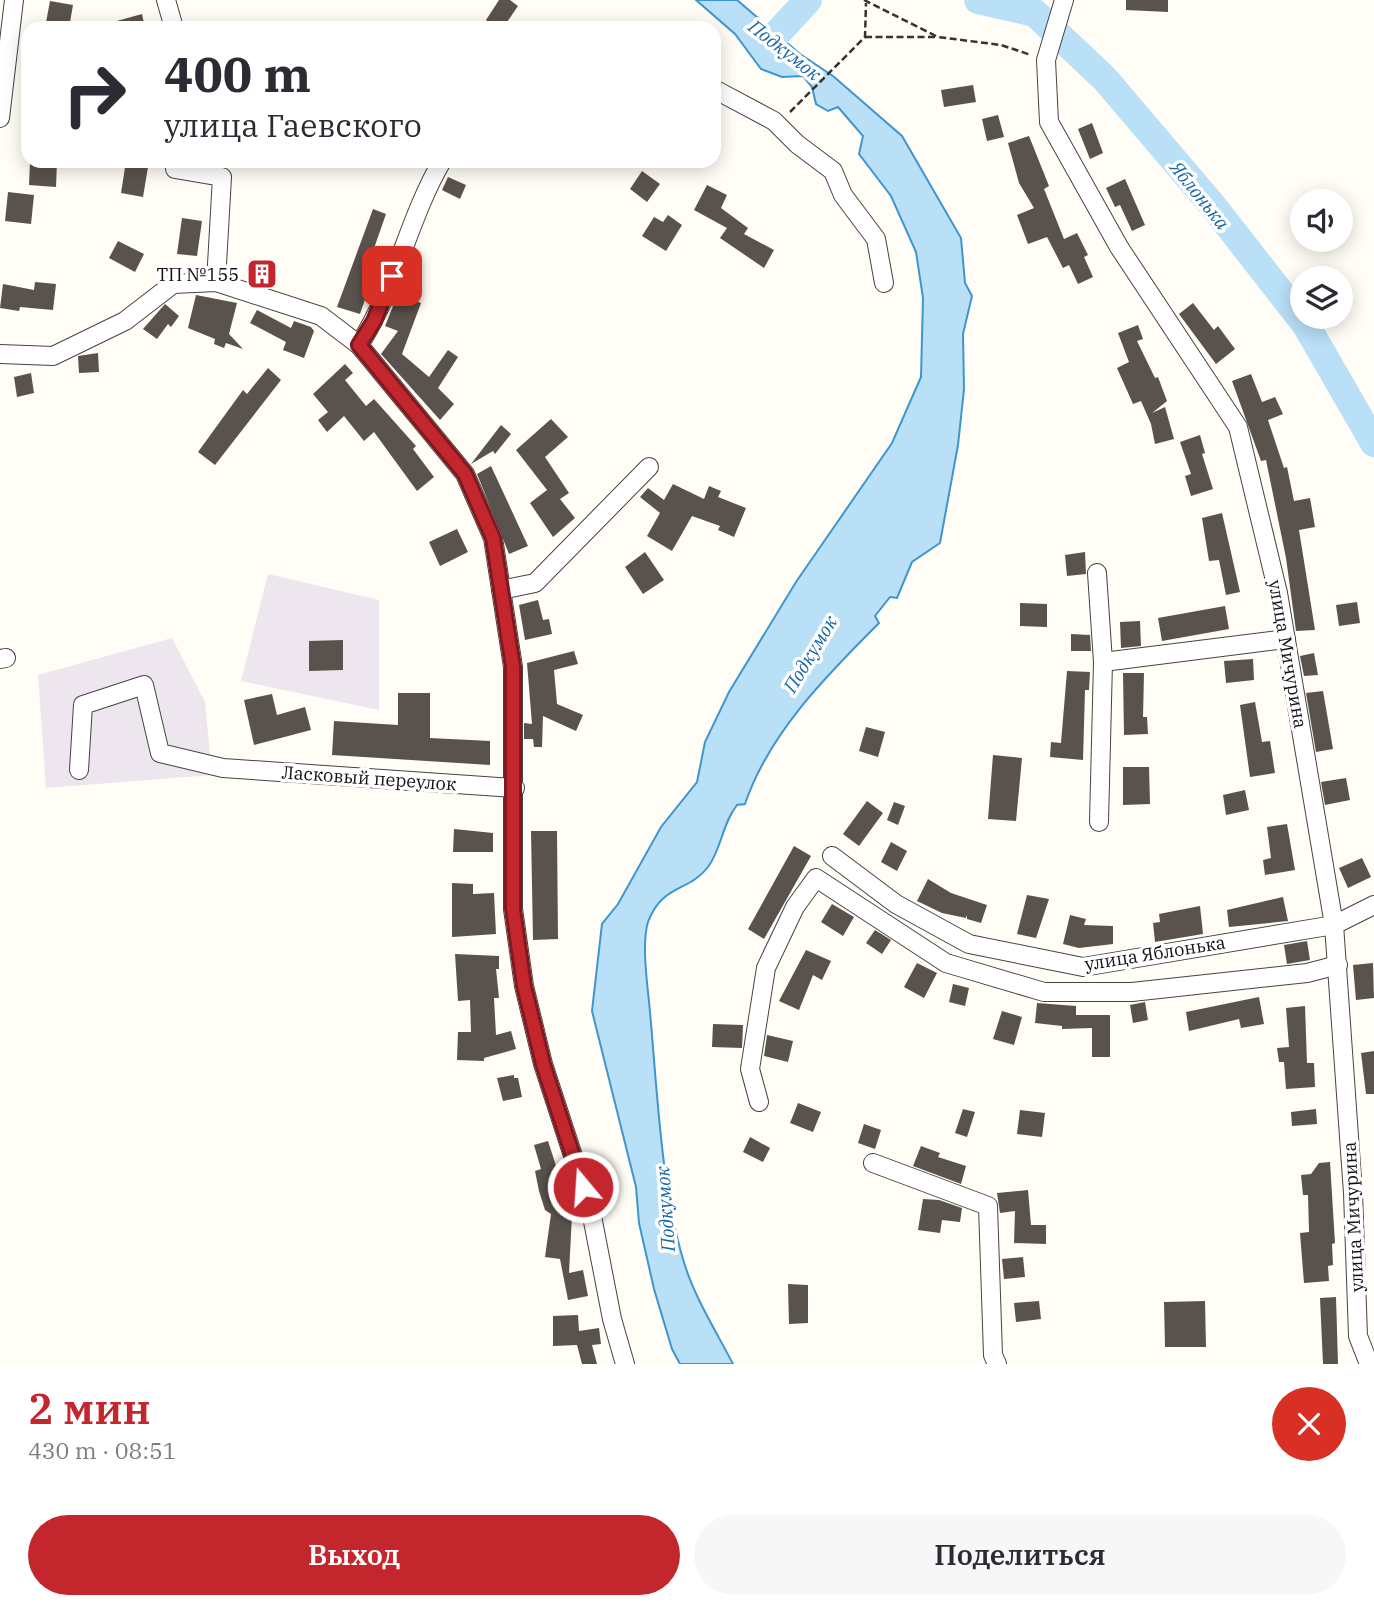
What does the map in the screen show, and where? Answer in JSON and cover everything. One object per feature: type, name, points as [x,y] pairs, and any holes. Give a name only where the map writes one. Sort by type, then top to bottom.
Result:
[{"type":"street","points":[[0,118],[14,0]]},
{"type":"street","points":[[166,0],[172,21]]},
{"type":"street","name":"улица Мичурина","points":[[1064,0],[1046,60],[1049,122],[1119,247],[1238,427],[1278,593],[1334,925],[1353,1193],[1358,1336],[1369,1364]]},
{"type":"street","points":[[721,93],[778,125],[833,171],[843,195],[876,239],[884,283]]},
{"type":"street","points":[[176,168],[222,177],[216,282]]},
{"type":"street","points":[[359,345],[374,321],[428,186],[438,168]]},
{"type":"street","points":[[0,354],[53,356],[125,321],[173,284],[216,282],[321,316],[359,345],[465,474],[493,538],[513,667],[513,909],[524,986],[543,1064],[591,1211],[612,1319],[625,1364]]},
{"type":"street","points":[[500,590],[535,583],[649,467]]},
{"type":"street","points":[[1097,573],[1103,662],[1099,822]]},
{"type":"street","points":[[1103,662],[1286,639]]},
{"type":"street","name":"Ласковый переулок","points":[[79,770],[83,705],[144,685],[160,753],[223,768],[515,788]]},
{"type":"street","name":"улица Яблонька","points":[[832,856],[896,904],[969,944],[1083,967],[1334,925],[1374,905]]},
{"type":"street","name":"улица Яблонька","points":[[759,1102],[750,1069],[766,968],[795,907],[816,878],[946,963],[1044,992],[1132,992],[1307,972],[1338,965]]},
{"type":"street","points":[[873,1163],[988,1206],[993,1355],[997,1364]]},
{"type":"path","points":[[778,125],[865,37],[865,1],[938,37]]},
{"type":"path","points":[[865,37],[938,37],[1001,45],[1046,60]]},
{"type":"shaded area","points":[[268,574],[379,600],[379,710],[241,681]]},
{"type":"shaded area","points":[[172,638],[205,702],[212,775],[46,788],[38,675]]},
{"type":"water","name":"Подкумок","points":[[696,0],[737,0],[800,54],[833,76],[902,136],[961,238],[965,283],[972,296],[963,334],[964,389],[958,445],[940,543],[912,562],[897,598],[890,597],[875,616],[879,623],[820,684],[784,729],[756,778],[745,804],[737,805],[732,812],[708,867],[693,881],[668,894],[648,922],[645,942],[646,967],[661,1137],[670,1200],[687,1272],[733,1364],[680,1364],[672,1349],[654,1289],[639,1223],[636,1187],[592,1011],[602,924],[618,904],[661,827],[697,782],[705,742],[729,692],[796,582],[892,443],[921,377],[923,298],[916,252],[891,196],[859,154],[863,136],[838,107],[828,111],[816,104],[812,87],[803,76],[782,77],[761,69],[735,34]]},
{"type":"building","points":[[499,0],[510,0],[518,6],[508,21],[486,20]]},
{"type":"building","points":[[1126,0],[1168,0],[1168,12],[1126,10]]},
{"type":"building","points":[[50,1],[73,5],[70,21],[46,21]]},
{"type":"building","points":[[142,14],[144,21],[117,21]]},
{"type":"building","points":[[973,85],[976,102],[944,107],[941,90]]},
{"type":"building","points":[[998,115],[1004,137],[987,141],[982,119]]},
{"type":"building","points":[[1092,123],[1103,153],[1090,159],[1078,129]]},
{"type":"building","points":[[1029,136],[1049,186],[1044,189],[1064,239],[1077,233],[1088,255],[1084,257],[1093,277],[1078,284],[1069,265],[1063,268],[1047,237],[1028,244],[1017,215],[1034,208],[1019,183],[1008,143]]},
{"type":"building","points":[[30,168],[57,168],[56,187],[29,185]]},
{"type":"building","points":[[125,168],[148,168],[143,197],[121,193]]},
{"type":"building","points":[[642,171],[660,184],[647,202],[630,189]]},
{"type":"building","points":[[448,177],[466,185],[460,199],[442,190]]},
{"type":"building","points":[[1125,179],[1145,225],[1132,231],[1120,205],[1115,207],[1106,188]]},
{"type":"building","points":[[707,185],[727,195],[721,208],[748,228],[744,234],[774,250],[764,268],[720,238],[727,228],[694,210]]},
{"type":"building","points":[[8,192],[34,195],[31,224],[5,221]]},
{"type":"building","points":[[373,209],[386,214],[372,254],[380,256],[360,314],[337,307]]},
{"type":"building","points":[[668,215],[682,225],[666,251],[642,236],[654,217],[663,222]]},
{"type":"building","points":[[182,218],[202,221],[197,256],[177,254]]},
{"type":"building","points":[[118,241],[144,254],[135,272],[109,258]]},
{"type":"building","points":[[35,282],[56,284],[53,310],[20,307],[19,311],[0,308],[3,284],[34,290]]},
{"type":"building","points":[[398,294],[421,303],[402,354],[429,377],[448,350],[458,357],[438,388],[454,404],[440,420],[381,354],[398,331],[385,326]]},
{"type":"building","points":[[196,295],[237,303],[229,334],[243,349],[226,343],[224,348],[214,344],[215,339],[188,328]]},
{"type":"building","points":[[1193,303],[1214,330],[1218,326],[1235,349],[1216,364],[1179,314]]},
{"type":"building","points":[[165,304],[179,316],[171,327],[168,324],[157,339],[143,329]]},
{"type":"building","points":[[257,310],[291,328],[294,321],[311,327],[314,331],[304,358],[283,350],[286,342],[250,323]]},
{"type":"building","points":[[1138,325],[1143,339],[1137,341],[1155,378],[1158,377],[1167,401],[1152,413],[1165,407],[1174,439],[1155,444],[1151,424],[1141,401],[1133,404],[1117,368],[1129,362],[1118,333]]},
{"type":"building","points":[[98,353],[99,372],[79,373],[78,356]]},
{"type":"building","points":[[345,364],[353,373],[345,380],[366,406],[374,399],[416,446],[413,449],[434,477],[417,491],[374,432],[364,441],[344,416],[327,432],[318,420],[328,412],[313,394]]},
{"type":"building","points":[[268,368],[281,380],[215,465],[198,452],[243,390],[247,394]]},
{"type":"building","points":[[31,373],[34,393],[17,397],[14,377]]},
{"type":"building","points":[[1251,374],[1262,402],[1275,397],[1283,414],[1268,420],[1284,468],[1287,467],[1294,501],[1310,498],[1315,527],[1299,530],[1315,630],[1296,631],[1286,558],[1266,460],[1261,461],[1232,381]]},
{"type":"building","points":[[551,419],[568,437],[545,457],[569,493],[560,499],[575,518],[553,537],[530,503],[547,490],[516,450]]},
{"type":"building","points":[[501,425],[511,434],[495,454],[493,451],[471,464]]},
{"type":"building","points":[[1200,435],[1205,453],[1202,454],[1213,489],[1191,496],[1185,476],[1191,474],[1180,442]]},
{"type":"building","points":[[491,466],[528,546],[509,554],[477,474]]},
{"type":"building","points":[[673,484],[704,499],[709,486],[721,491],[718,497],[746,508],[734,537],[718,530],[720,526],[692,516],[672,551],[647,536],[660,513],[640,497],[648,488],[664,500]]},
{"type":"building","points":[[1222,513],[1240,592],[1226,595],[1219,560],[1209,561],[1202,518]]},
{"type":"building","points":[[457,529],[468,552],[440,566],[429,542]]},
{"type":"building","points":[[645,552],[664,580],[643,594],[625,567]]},
{"type":"building","points":[[1085,552],[1086,574],[1067,576],[1065,555]]},
{"type":"building","points":[[538,600],[543,620],[549,619],[552,634],[525,640],[519,605]]},
{"type":"building","points":[[1357,602],[1360,623],[1339,626],[1336,605]]},
{"type":"building","points":[[1020,603],[1047,604],[1047,627],[1020,626]]},
{"type":"building","points":[[1225,606],[1229,629],[1162,641],[1158,618]]},
{"type":"building","points":[[1140,621],[1141,646],[1121,648],[1120,622]]},
{"type":"building","points":[[1071,634],[1090,635],[1091,651],[1071,651]]},
{"type":"building","points":[[343,640],[343,670],[309,671],[309,641]]},
{"type":"building","points":[[574,651],[578,664],[554,670],[557,704],[583,715],[576,731],[543,716],[542,747],[534,747],[533,739],[524,739],[524,723],[532,724],[527,663]]},
{"type":"building","points":[[1314,653],[1318,675],[1304,676],[1300,656]]},
{"type":"building","points":[[1253,659],[1254,680],[1226,683],[1224,661]]},
{"type":"building","points":[[1067,671],[1090,672],[1089,690],[1085,690],[1083,760],[1050,757],[1051,742],[1061,743]]},
{"type":"building","points":[[1123,673],[1144,673],[1143,717],[1147,717],[1148,734],[1124,735]]},
{"type":"building","points":[[1323,691],[1333,749],[1316,752],[1306,693]]},
{"type":"building","points":[[398,693],[430,693],[430,738],[490,741],[490,765],[332,755],[334,721],[398,725]]},
{"type":"building","points":[[272,694],[277,715],[305,707],[311,730],[254,745],[244,700]]},
{"type":"building","points":[[1255,702],[1262,742],[1270,741],[1275,773],[1250,777],[1240,705]]},
{"type":"building","points":[[866,727],[885,732],[878,757],[859,751]]},
{"type":"building","points":[[993,755],[1022,758],[1016,821],[988,819]]},
{"type":"building","points":[[1123,767],[1149,767],[1150,804],[1123,805]]},
{"type":"building","points":[[1346,778],[1350,800],[1325,805],[1321,782]]},
{"type":"building","points":[[1245,790],[1249,810],[1226,815],[1223,795]]},
{"type":"building","points":[[867,801],[883,813],[859,846],[843,834]]},
{"type":"building","points":[[894,802],[905,806],[898,825],[887,820]]},
{"type":"building","points":[[1287,824],[1295,870],[1265,875],[1263,860],[1271,858],[1267,827]]},
{"type":"building","points":[[454,829],[493,833],[493,852],[453,852]]},
{"type":"building","points":[[531,831],[557,831],[558,939],[533,940]]},
{"type":"building","points":[[891,842],[907,851],[897,871],[881,862]]},
{"type":"building","points":[[794,846],[811,856],[764,939],[748,929]]},
{"type":"building","points":[[1362,858],[1371,877],[1348,888],[1339,868]]},
{"type":"building","points":[[928,879],[951,893],[987,905],[981,923],[967,919],[967,915],[966,918],[942,913],[917,901]]},
{"type":"building","points":[[452,883],[473,884],[473,894],[494,893],[496,934],[452,937]]},
{"type":"building","points":[[1027,895],[1049,899],[1036,938],[1017,934]]},
{"type":"building","points":[[1283,897],[1288,921],[1229,927],[1227,910]]},
{"type":"building","points":[[832,904],[854,917],[843,936],[821,922]]},
{"type":"building","points":[[1200,906],[1203,934],[1155,942],[1153,923],[1160,922],[1159,914]]},
{"type":"building","points":[[1070,915],[1086,919],[1084,925],[1113,926],[1113,944],[1079,948],[1063,944]]},
{"type":"building","points":[[875,930],[891,940],[882,954],[866,943]]},
{"type":"building","points":[[1307,941],[1310,960],[1287,964],[1284,945]]},
{"type":"building","points":[[806,950],[831,961],[822,980],[813,975],[799,1010],[779,1001]]},
{"type":"building","points":[[455,954],[499,956],[499,969],[496,969],[499,998],[494,998],[496,1035],[511,1031],[516,1049],[484,1058],[484,1061],[457,1060],[458,1032],[471,1032],[470,1000],[458,1001]]},
{"type":"building","points":[[917,963],[937,973],[924,998],[904,987]]},
{"type":"building","points":[[1373,963],[1374,998],[1356,1000],[1353,965]]},
{"type":"building","points":[[953,984],[969,988],[965,1006],[949,1002]]},
{"type":"building","points":[[1259,997],[1264,1024],[1241,1028],[1239,1019],[1189,1031],[1186,1012]]},
{"type":"building","points":[[1145,1002],[1148,1020],[1133,1023],[1130,1005]]},
{"type":"building","points":[[1037,1003],[1076,1006],[1076,1015],[1110,1015],[1110,1057],[1092,1057],[1092,1028],[1062,1029],[1062,1026],[1035,1023]]},
{"type":"building","points":[[1305,1006],[1307,1063],[1314,1063],[1315,1087],[1286,1089],[1284,1062],[1279,1062],[1277,1048],[1289,1047],[1286,1008]]},
{"type":"building","points":[[1002,1011],[1022,1017],[1014,1045],[993,1039]]},
{"type":"building","points":[[713,1024],[743,1025],[742,1048],[712,1047]]},
{"type":"building","points":[[767,1035],[793,1041],[788,1062],[764,1056]]},
{"type":"building","points":[[1374,1051],[1374,1094],[1366,1094],[1361,1053]]},
{"type":"building","points":[[514,1075],[514,1078],[518,1078],[522,1097],[503,1101],[497,1078]]},
{"type":"building","points":[[798,1103],[821,1112],[813,1132],[790,1123]]},
{"type":"building","points":[[963,1109],[975,1112],[967,1137],[955,1133]]},
{"type":"building","points":[[1316,1109],[1317,1124],[1292,1126],[1291,1112]]},
{"type":"building","points":[[1020,1110],[1045,1113],[1042,1137],[1017,1134]]},
{"type":"building","points":[[864,1124],[881,1130],[875,1149],[858,1143]]},
{"type":"building","points":[[750,1137],[770,1148],[763,1162],[743,1152]]},
{"type":"building","points":[[548,1141],[572,1215],[569,1273],[583,1270],[588,1296],[568,1300],[560,1259],[545,1257],[551,1214],[545,1210],[539,1191],[535,1171],[541,1169],[534,1145]]},
{"type":"building","points":[[921,1146],[940,1153],[938,1157],[966,1166],[961,1184],[913,1166]]},
{"type":"building","points":[[1330,1162],[1335,1243],[1332,1244],[1333,1265],[1328,1266],[1329,1281],[1304,1283],[1300,1233],[1309,1232],[1308,1195],[1303,1195],[1301,1175],[1311,1174],[1319,1163]]},
{"type":"building","points":[[1028,1190],[1031,1225],[1046,1225],[1046,1244],[1014,1243],[1015,1211],[1000,1213],[997,1193]]},
{"type":"building","points":[[923,1199],[939,1200],[962,1208],[960,1222],[942,1220],[940,1233],[918,1230]]},
{"type":"building","points":[[1023,1257],[1025,1277],[1004,1279],[1002,1259]]},
{"type":"building","points":[[788,1284],[808,1285],[808,1323],[789,1324]]},
{"type":"building","points":[[1336,1297],[1338,1364],[1323,1364],[1320,1298]]},
{"type":"building","points":[[1039,1301],[1041,1319],[1016,1322],[1014,1303]]},
{"type":"building","points":[[1205,1301],[1206,1347],[1165,1347],[1164,1302]]},
{"type":"building","points":[[578,1315],[579,1331],[599,1328],[601,1344],[592,1345],[597,1364],[582,1364],[577,1345],[553,1346],[553,1316]]},
{"type":"waterway","name":"Яблонька","points":[[772,39],[808,0]]},
{"type":"waterway","name":"Яблонька","points":[[978,0],[1035,13],[1105,79],[1213,206],[1306,325],[1374,443]]},
{"type":"place","name":"ТП №155","points":[[262,274]]},
{"type":"route","points":[[392,276],[374,321],[359,345],[465,474],[493,538],[513,667],[513,909],[524,986],[543,1064],[583,1187]]}]
